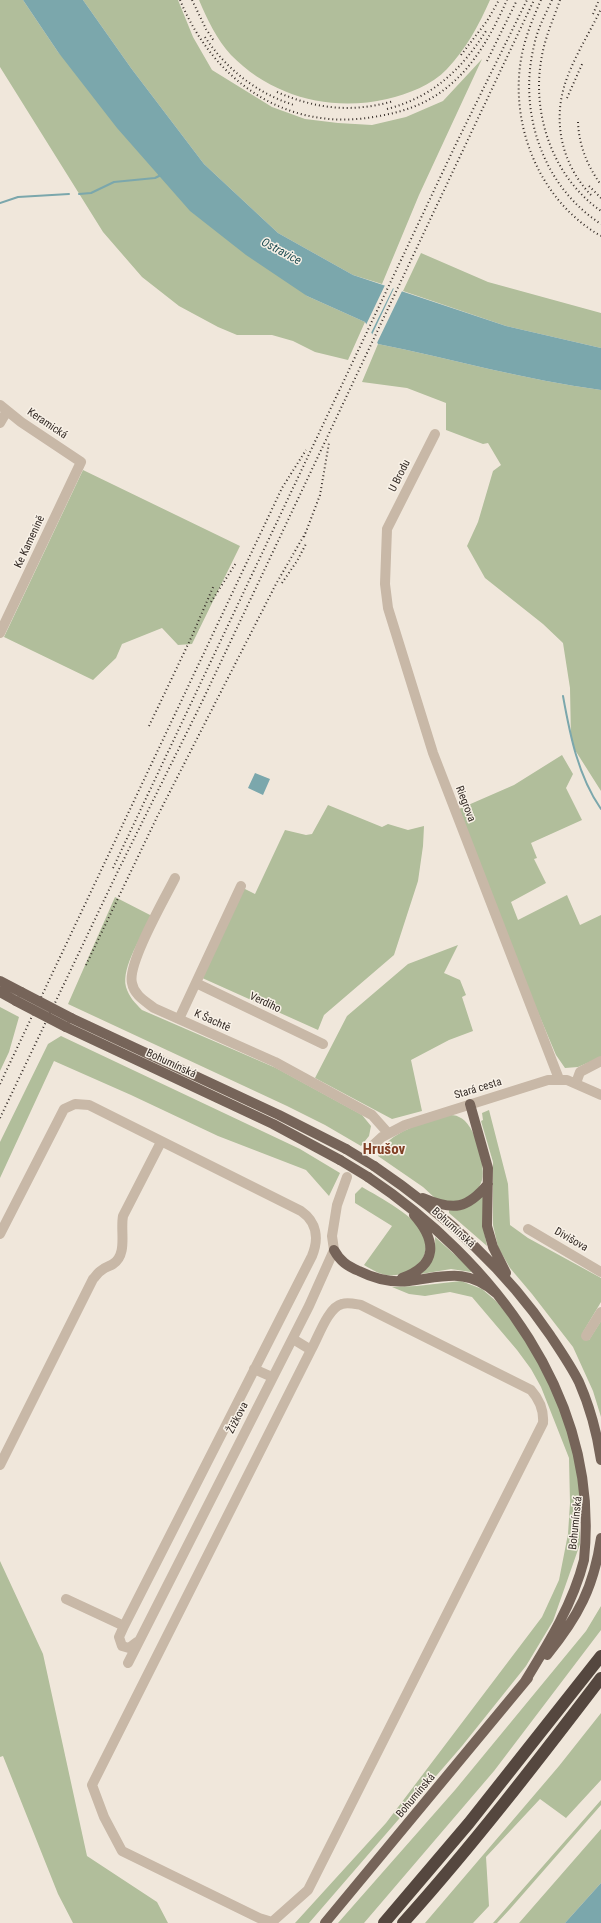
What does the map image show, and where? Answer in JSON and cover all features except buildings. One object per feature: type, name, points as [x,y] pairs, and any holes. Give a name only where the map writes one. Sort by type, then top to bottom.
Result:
[{"type":"highway","points":[[384,1923],[469,1823],[601,1656]]},
{"type":"highway","points":[[403,1923],[486,1827],[544,1755],[601,1678]]},
{"type":"main road","name":"Bohumínská","points":[[0,981],[21,992],[68,1022],[272,1124],[340,1160],[368,1177],[396,1196],[456,1246],[490,1280],[522,1316],[545,1347]]},
{"type":"main road","name":"Bohumínská","points":[[0,992],[16,1002],[68,1022],[279,1115],[346,1149],[403,1186],[464,1237],[516,1290],[550,1335],[578,1381],[595,1428],[601,1460]]},
{"type":"main road","points":[[470,1104],[488,1168],[487,1226],[499,1261],[516,1290]]},
{"type":"main road","points":[[403,1186],[430,1201],[459,1205],[473,1200],[488,1184]]},
{"type":"main road","points":[[393,1281],[418,1270],[428,1258],[431,1244],[425,1229],[396,1196]]},
{"type":"main road","points":[[334,1250],[341,1261],[356,1270],[379,1279],[409,1281],[448,1274],[470,1278],[494,1291],[522,1316]]},
{"type":"main road","name":"Bohumínská","points":[[524,1683],[558,1625],[580,1574],[588,1544],[591,1523],[592,1496],[590,1469]]},
{"type":"main road","name":"Bohumínská","points":[[325,1923],[398,1837],[565,1633],[578,1612],[593,1578],[601,1538]]},
{"type":"street","points":[[0,423],[3,408]]},
{"type":"street","name":"Keramická","points":[[3,408],[81,462]]},
{"type":"street","name":"U Brodu","points":[[387,529],[434,434]]},
{"type":"street","name":"Ke Kamenině","points":[[0,633],[81,462]]},
{"type":"street","name":"Riegrova","points":[[387,529],[385,584],[388,608],[430,746],[559,1079]]},
{"type":"street","name":"K Šachtě","points":[[175,878],[135,961],[131,983],[137,995],[154,1008],[275,1062],[363,1110],[376,1118],[388,1133]]},
{"type":"street","points":[[179,1019],[241,886]]},
{"type":"street","name":"Verdiho","points":[[196,983],[323,1044]]},
{"type":"street","points":[[576,1083],[580,1072],[601,1061]]},
{"type":"street","name":"Stará cesta","points":[[368,1150],[388,1133],[414,1121],[545,1081],[559,1079],[576,1083],[601,1095]]},
{"type":"street","points":[[0,1234],[64,1109],[75,1104],[89,1105],[301,1212],[309,1218],[314,1226],[316,1240],[312,1256],[254,1369],[187,1506],[124,1626],[119,1640],[124,1648],[132,1647],[144,1634]]},
{"type":"street","points":[[0,1465],[93,1279],[102,1269],[114,1264],[120,1255],[123,1238],[121,1226],[123,1216],[161,1142]]},
{"type":"street","name":"Žižkova","points":[[128,1663],[292,1339],[334,1250],[332,1236],[337,1205],[347,1177]]},
{"type":"street","name":"Divišova","points":[[528,1229],[601,1272]]},
{"type":"street","points":[[342,1304],[361,1305],[530,1390],[537,1397],[544,1415],[543,1423],[308,1890],[272,1922],[122,1850],[104,1817],[92,1785],[312,1350],[329,1315],[335,1308],[342,1304]]},
{"type":"street","points":[[586,1336],[601,1312]]},
{"type":"street","points":[[292,1339],[312,1350]]},
{"type":"street","points":[[254,1369],[272,1377]]},
{"type":"street","points":[[66,1599],[124,1626]]},
{"type":"green space","points":[[0,0],[23,0],[58,52],[307,296],[365,322],[348,360],[315,352],[293,341],[272,335],[237,335],[218,327],[179,306],[142,277],[103,232],[0,67]]},
{"type":"green space","points":[[83,0],[178,0],[193,37],[212,70],[272,107],[305,119],[372,125],[406,117],[443,101],[482,59],[419,195],[382,284],[353,275],[278,233],[204,164],[131,68]]},
{"type":"green space","points":[[199,0],[490,0],[477,28],[466,45],[441,75],[411,92],[395,97],[366,103],[345,104],[303,98],[284,91],[247,69],[231,55],[221,43]]},
{"type":"green space","points":[[421,253],[488,282],[601,313],[601,348],[506,326],[403,291]]},
{"type":"green space","points":[[378,344],[545,381],[601,390],[601,791],[575,750],[571,739],[570,688],[563,643],[543,624],[485,578],[467,546],[478,522],[493,471],[501,465],[488,443],[483,444],[446,430],[446,403],[407,388],[362,382]]},
{"type":"green space","points":[[83,470],[240,546],[192,644],[178,645],[162,628],[122,644],[116,658],[93,680],[4,637]]},
{"type":"green space","points":[[562,755],[573,774],[566,788],[582,820],[531,843],[537,858],[534,859],[546,883],[511,902],[518,920],[567,895],[580,925],[601,915],[601,1057],[578,1067],[565,1068],[556,1055],[518,965],[459,809],[514,785]]},
{"type":"green space","points":[[328,805],[382,827],[388,824],[408,830],[424,826],[418,881],[394,955],[324,1015],[318,1030],[200,977],[243,888],[255,894],[285,830],[306,835],[312,834]]},
{"type":"green space","points":[[115,897],[152,916],[134,951],[127,970],[125,979],[126,987],[132,1000],[142,1010],[276,1068],[362,1115],[371,1126],[369,1136],[361,1146],[325,1125],[287,1106],[68,1004]]},
{"type":"green space","points":[[458,945],[444,973],[460,980],[466,995],[462,997],[473,1031],[449,1040],[411,1060],[422,1111],[392,1119],[315,1078],[347,1016],[408,964]]},
{"type":"green space","points":[[0,1007],[19,1017],[9,1052],[0,1071]]},
{"type":"green space","points":[[61,1036],[300,1149],[340,1173],[329,1196],[306,1170],[218,1136],[54,1061],[0,1178],[0,1142],[48,1044]]},
{"type":"green space","points":[[489,1110],[508,1184],[510,1225],[528,1238],[601,1278],[601,1302],[583,1332],[589,1340],[601,1321],[601,1417],[593,1391],[573,1347],[510,1268],[498,1247],[493,1225],[493,1162],[481,1121],[483,1120],[482,1113]]},
{"type":"green space","points":[[447,1115],[458,1116],[470,1127],[481,1155],[483,1173],[482,1180],[475,1192],[464,1199],[450,1202],[437,1199],[423,1187],[378,1156],[383,1147],[398,1134]]},
{"type":"green space","points":[[362,1187],[388,1202],[406,1215],[420,1229],[424,1236],[426,1250],[424,1256],[410,1271],[403,1274],[387,1275],[364,1265],[392,1226],[355,1203],[355,1194]]},
{"type":"green space","points":[[483,1194],[483,1226],[487,1246],[449,1213],[449,1209]]},
{"type":"green space","points":[[435,1237],[471,1269],[471,1272],[451,1269],[421,1274],[433,1257]]},
{"type":"green space","points":[[461,1281],[482,1289],[496,1301],[539,1353],[580,1459],[580,1544],[553,1621],[526,1666],[462,1746],[309,1923],[295,1923],[386,1823],[542,1617],[559,1580],[568,1534],[570,1503],[569,1458],[541,1387],[531,1369],[517,1350],[472,1297],[450,1292],[425,1296],[409,1294],[392,1287]]},
{"type":"green space","points":[[0,1561],[43,1654],[87,1856],[157,1902],[168,1923],[73,1923],[58,1894],[3,1756],[0,1757]]},
{"type":"green space","points":[[601,1606],[601,1630],[494,1771],[364,1923],[338,1923],[455,1790],[586,1631]]},
{"type":"green space","points":[[601,1713],[601,1780],[566,1818],[540,1799],[486,1857],[489,1906],[473,1923],[425,1923],[559,1766]]},
{"type":"green space","points":[[601,1800],[601,1805],[510,1909],[497,1923],[493,1923]]},
{"type":"green space","points":[[601,1829],[601,1883],[565,1923],[519,1923]]},
{"type":"water","name":"Ostravice","points":[[23,0],[83,0],[131,68],[204,164],[278,233],[353,275],[506,326],[601,348],[601,390],[545,381],[378,344],[365,322],[307,296],[246,255],[190,211],[117,128],[58,52]]},
{"type":"water","points":[[255,773],[270,779],[263,795],[248,788]]},
{"type":"water","points":[[601,1883],[601,1923],[565,1923]]},
{"type":"pier","points":[[386,283],[394,286],[370,335],[365,327]]},
{"type":"pier","points":[[395,286],[403,289],[376,345],[371,337]]},
{"type":"waterway","points":[[79,194],[91,193],[114,182],[155,178],[161,175]]},
{"type":"waterway","points":[[0,203],[18,197],[69,194]]},
{"type":"waterway","points":[[563,696],[576,755],[586,783],[601,809]]},
{"type":"railway","points":[[180,0],[195,29],[213,55],[234,77],[258,96],[285,109],[314,117],[346,120],[379,116],[405,110],[430,99],[445,89],[456,80],[482,48],[507,0]]},
{"type":"railway","points":[[192,0],[206,29],[214,41]]},
{"type":"railway","points":[[461,55],[487,21],[499,0]]},
{"type":"railway","points":[[487,61],[517,0]]},
{"type":"railway","points":[[113,868],[456,144],[527,0]]},
{"type":"railway","points":[[0,1118],[118,871],[200,706],[534,0]]},
{"type":"railway","points":[[541,0],[530,27],[522,54],[519,80],[520,107],[524,133],[533,158],[545,181],[561,202],[579,221],[601,236]]},
{"type":"railway","points":[[552,0],[537,34],[530,71],[529,96],[533,121],[539,145],[550,168],[563,189],[581,208],[601,224]]},
{"type":"railway","points":[[560,0],[542,53],[539,82],[540,103],[544,124],[550,145],[559,164],[571,182],[601,211]]},
{"type":"railway","points":[[593,14],[599,0]]},
{"type":"railway","points":[[591,195],[581,184],[567,158],[560,130],[560,116],[561,101],[567,77],[601,9]]},
{"type":"railway","points":[[387,109],[418,97],[444,80],[456,70],[486,31]]},
{"type":"railway","points":[[205,37],[223,60],[244,79],[268,94],[294,105]]},
{"type":"railway","points":[[567,98],[583,62]]},
{"type":"railway","points":[[277,92],[306,102],[334,107],[363,107],[394,101]]},
{"type":"railway","points":[[578,122],[582,147],[592,170],[601,185]]},
{"type":"railway","points":[[589,186],[601,198]]},
{"type":"railway","points":[[304,537],[320,495],[329,443]]},
{"type":"railway","points":[[0,1084],[282,488],[306,450]]},
{"type":"railway","points":[[86,965],[158,815],[276,584],[306,532]]},
{"type":"railway","points":[[282,583],[297,561],[307,542]]},
{"type":"railway","points":[[211,602],[236,563]]},
{"type":"railway","points":[[149,726],[192,636],[214,585]]},
{"type":"district","name":"Hrušov","points":[[384,1150]]}]
